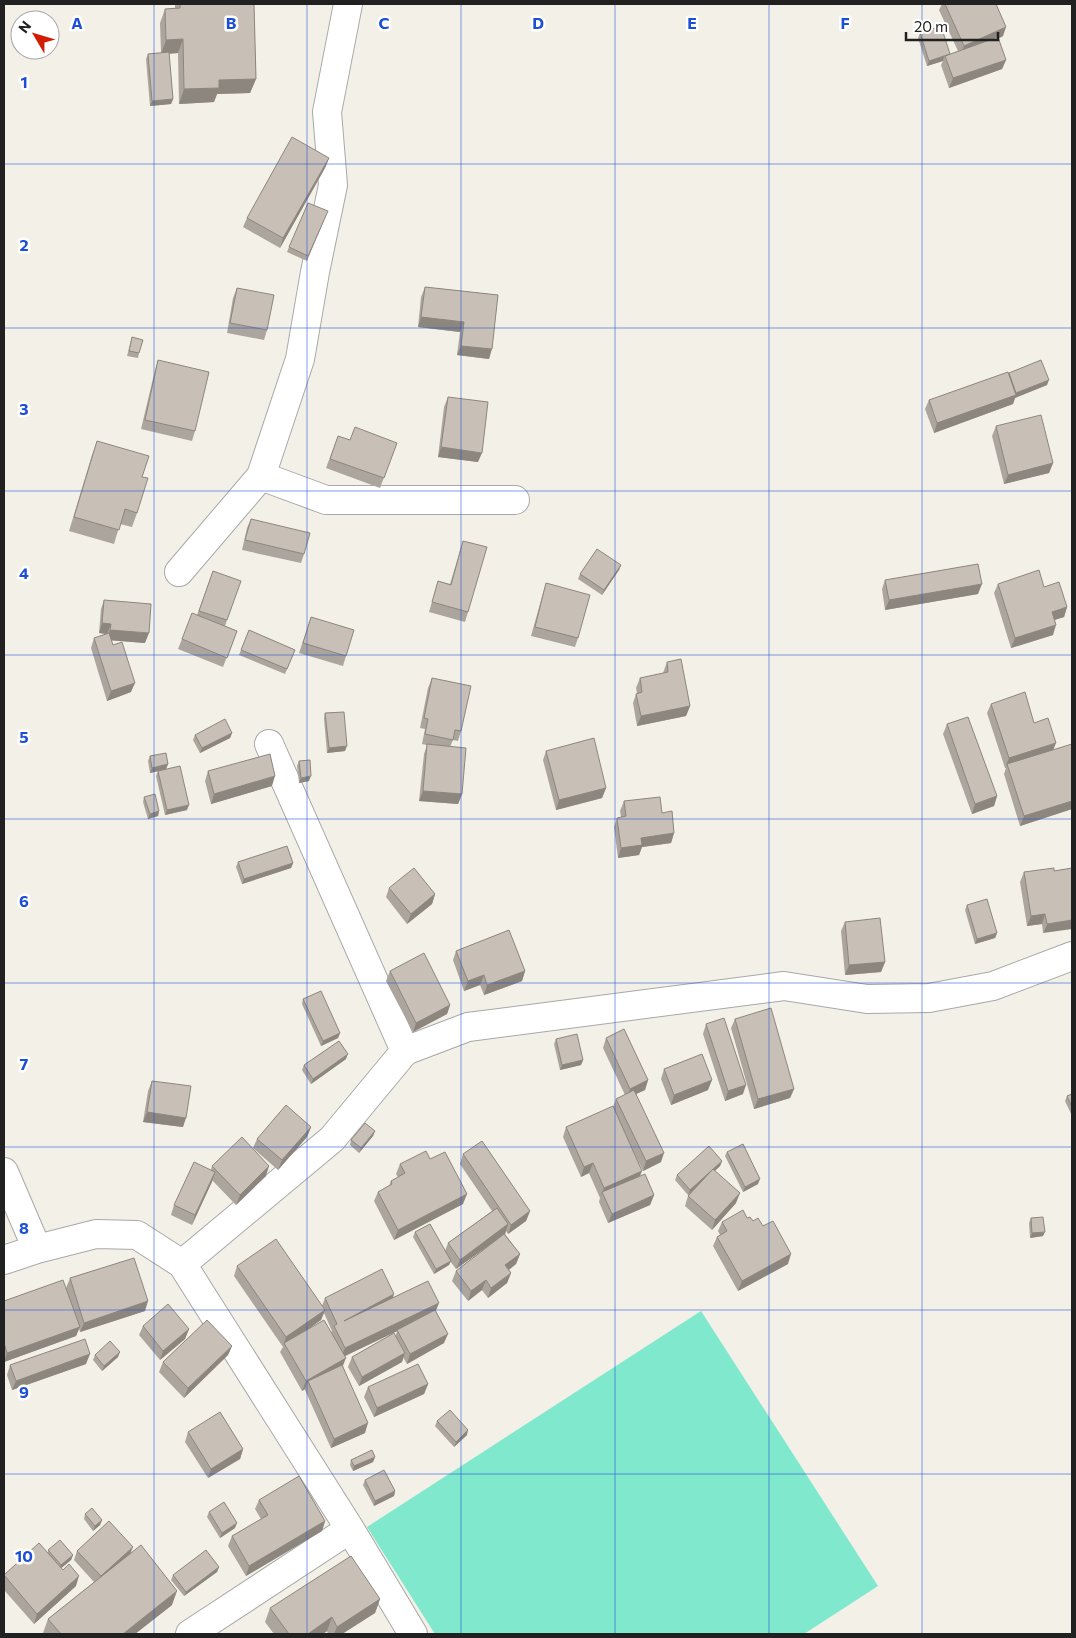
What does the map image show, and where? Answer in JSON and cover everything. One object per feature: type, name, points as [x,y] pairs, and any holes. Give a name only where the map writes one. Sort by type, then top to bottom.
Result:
[{"type":"street","points":[[179,572],[261,476],[300,359],[333,185],[327,112],[348,4]]},
{"type":"street","points":[[261,476],[326,500],[515,500]]},
{"type":"street","points":[[269,744],[310,832],[405,1051]]},
{"type":"street","points":[[182,1264],[332,1139],[405,1051],[468,1028],[784,986],[867,999],[929,998],[993,986],[1072,956]]},
{"type":"street","points":[[4,1172],[38,1249]]},
{"type":"street","points":[[4,1260],[96,1234],[137,1235],[182,1264],[350,1529],[413,1634]]},
{"type":"street","points":[[190,1634],[350,1529]]},
{"type":"green space","points":[[701,1311],[878,1586],[804,1634],[435,1634],[367,1527]]},
{"type":"building","points":[[180,4],[254,4],[256,79],[219,80],[219,88],[184,89],[183,39],[166,40],[165,9],[180,8]]},
{"type":"building","points":[[945,4],[996,4],[1006,27],[964,46]]},
{"type":"building","points":[[941,26],[950,54],[929,61],[920,33]]},
{"type":"building","points":[[998,37],[1006,60],[953,78],[945,56]]},
{"type":"building","points":[[169,52],[173,99],[152,101],[148,54]]},
{"type":"building","points":[[292,137],[329,158],[283,238],[247,218]]},
{"type":"building","points":[[308,203],[328,211],[308,256],[289,247]]},
{"type":"building","points":[[425,287],[498,295],[492,349],[461,346],[464,322],[421,317]]},
{"type":"building","points":[[237,288],[274,295],[267,330],[230,323]]},
{"type":"building","points":[[132,337],[143,340],[139,353],[129,351]]},
{"type":"building","points":[[158,360],[209,372],[195,431],[145,420]]},
{"type":"building","points":[[1041,360],[1049,380],[1016,393],[1009,373]]},
{"type":"building","points":[[1008,372],[1016,395],[937,423],[929,400]]},
{"type":"building","points":[[448,397],[488,402],[482,453],[441,447]]},
{"type":"building","points":[[1041,415],[1053,463],[1008,475],[996,426]]},
{"type":"building","points":[[355,427],[397,443],[384,478],[330,459],[338,436],[350,440]]},
{"type":"building","points":[[97,441],[149,456],[142,477],[148,478],[137,513],[125,509],[119,530],[74,517]]},
{"type":"building","points":[[251,519],[310,533],[304,554],[245,540]]},
{"type":"building","points":[[463,541],[487,547],[468,612],[432,602],[438,581],[451,585]]},
{"type":"building","points":[[597,549],[621,565],[604,590],[580,574]]},
{"type":"building","points":[[978,564],[982,584],[889,600],[885,580]]},
{"type":"building","points":[[1039,570],[1044,587],[1059,582],[1067,607],[1052,612],[1056,625],[1015,638],[998,584]]},
{"type":"building","points":[[213,571],[241,581],[227,620],[199,611]]},
{"type":"building","points":[[546,583],[590,595],[578,638],[535,627]]},
{"type":"building","points":[[104,600],[151,604],[149,633],[110,630],[111,624],[102,623]]},
{"type":"building","points":[[192,613],[237,631],[227,658],[182,639]]},
{"type":"building","points":[[311,617],[354,630],[346,656],[303,643]]},
{"type":"building","points":[[249,630],[295,650],[287,669],[241,650]]},
{"type":"building","points":[[109,633],[113,645],[122,642],[135,683],[111,691],[94,638]]},
{"type":"building","points":[[681,659],[690,706],[641,716],[636,694],[642,692],[640,678],[668,672],[667,662]]},
{"type":"building","points":[[432,678],[471,686],[461,731],[455,730],[453,740],[425,734],[428,719],[424,718]]},
{"type":"building","points":[[1025,692],[1034,723],[1048,718],[1056,743],[1009,758],[991,704]]},
{"type":"building","points":[[344,712],[347,746],[329,748],[325,713]]},
{"type":"building","points":[[968,717],[997,796],[975,804],[947,724]]},
{"type":"building","points":[[225,719],[232,733],[202,748],[195,735]]},
{"type":"building","points":[[594,738],[606,788],[559,800],[546,751]]},
{"type":"building","points":[[427,744],[466,748],[462,794],[423,791]]},
{"type":"building","points":[[1072,744],[1072,801],[1024,816],[1007,764]]},
{"type":"building","points":[[166,753],[168,764],[152,768],[150,756]]},
{"type":"building","points":[[270,754],[275,776],[214,794],[208,771]]},
{"type":"building","points":[[310,760],[311,776],[301,778],[299,761]]},
{"type":"building","points":[[180,766],[189,805],[167,810],[158,771]]},
{"type":"building","points":[[155,794],[159,811],[150,814],[144,797]]},
{"type":"building","points":[[660,797],[662,813],[672,811],[674,833],[641,838],[642,845],[621,848],[617,818],[626,816],[624,801]]},
{"type":"building","points":[[287,846],[293,863],[244,879],[238,862]]},
{"type":"building","points":[[414,868],[435,894],[411,914],[389,888]]},
{"type":"building","points":[[1054,868],[1054,871],[1072,868],[1072,920],[1047,924],[1045,914],[1031,916],[1024,872]]},
{"type":"building","points":[[987,899],[997,933],[977,939],[967,905]]},
{"type":"building","points":[[880,918],[885,962],[849,965],[845,922]]},
{"type":"building","points":[[509,930],[525,971],[487,985],[484,975],[468,981],[456,951]]},
{"type":"building","points":[[424,953],[450,1005],[416,1023],[390,971]]},
{"type":"building","points":[[321,991],[340,1033],[323,1041],[303,999]]},
{"type":"building","points":[[771,1008],[794,1089],[758,1099],[735,1019]]},
{"type":"building","points":[[724,1018],[746,1085],[728,1091],[706,1024]]},
{"type":"building","points":[[624,1029],[648,1080],[630,1089],[606,1038]]},
{"type":"building","points":[[577,1034],[583,1060],[562,1065],[556,1039]]},
{"type":"building","points":[[339,1041],[348,1054],[313,1079],[304,1065]]},
{"type":"building","points":[[702,1054],[712,1080],[674,1095],[664,1069]]},
{"type":"building","points":[[152,1081],[191,1086],[186,1118],[147,1112]]},
{"type":"building","points":[[634,1090],[664,1153],[646,1161],[616,1099]]},
{"type":"building","points":[[1072,1094],[1072,1107],[1067,1096]]},
{"type":"building","points":[[286,1105],[311,1127],[282,1160],[257,1139]]},
{"type":"building","points":[[613,1106],[642,1171],[604,1188],[593,1163],[584,1167],[566,1127]]},
{"type":"building","points":[[365,1123],[375,1131],[361,1148],[351,1140]]},
{"type":"building","points":[[242,1137],[269,1166],[240,1195],[212,1166]]},
{"type":"building","points":[[482,1141],[530,1211],[511,1225],[463,1154]]},
{"type":"building","points":[[743,1144],[760,1179],[745,1187],[727,1152]]},
{"type":"building","points":[[709,1146],[722,1161],[690,1190],[677,1175]]},
{"type":"building","points":[[426,1151],[430,1159],[445,1152],[467,1194],[398,1230],[378,1192],[392,1184],[391,1181],[405,1173],[400,1164]]},
{"type":"building","points":[[194,1162],[215,1172],[195,1215],[174,1205]]},
{"type":"building","points":[[713,1169],[740,1193],[715,1220],[688,1196]]},
{"type":"building","points":[[645,1174],[654,1195],[612,1214],[602,1192]]},
{"type":"building","points":[[497,1208],[508,1224],[460,1260],[448,1243]]},
{"type":"building","points":[[743,1210],[747,1218],[750,1217],[753,1221],[758,1218],[763,1226],[773,1221],[791,1254],[742,1281],[717,1237],[727,1231],[722,1222]]},
{"type":"building","points":[[1043,1217],[1045,1232],[1032,1233],[1031,1218]]},
{"type":"building","points":[[430,1224],[451,1261],[436,1269],[415,1232]]},
{"type":"building","points":[[504,1234],[520,1254],[505,1265],[511,1273],[491,1288],[486,1280],[471,1291],[456,1271]]},
{"type":"building","points":[[276,1239],[325,1310],[286,1337],[237,1266]]},
{"type":"building","points":[[134,1258],[148,1301],[84,1323],[70,1278]]},
{"type":"building","points":[[382,1269],[394,1294],[344,1321],[428,1281],[439,1303],[345,1348],[334,1326],[337,1324],[325,1298]]},
{"type":"building","points":[[63,1280],[80,1327],[7,1353],[4,1343],[4,1301]]},
{"type":"building","points":[[168,1304],[189,1329],[163,1351],[143,1326]]},
{"type":"building","points":[[435,1310],[448,1334],[410,1354],[397,1330]]},
{"type":"building","points":[[207,1320],[232,1346],[188,1388],[163,1362]]},
{"type":"building","points":[[324,1320],[346,1358],[306,1381],[284,1343]]},
{"type":"building","points":[[394,1333],[405,1353],[362,1377],[352,1357]]},
{"type":"building","points":[[85,1339],[90,1354],[16,1381],[10,1365]]},
{"type":"building","points":[[110,1341],[120,1352],[104,1366],[95,1355]]},
{"type":"building","points":[[418,1364],[428,1384],[377,1408],[368,1387]]},
{"type":"building","points":[[342,1365],[368,1423],[334,1439],[308,1381]]},
{"type":"building","points":[[450,1410],[468,1430],[456,1442],[437,1421]]},
{"type":"building","points":[[220,1412],[243,1449],[211,1469],[188,1432]]},
{"type":"building","points":[[372,1450],[375,1457],[354,1466],[351,1460]]},
{"type":"building","points":[[384,1470],[395,1491],[375,1501],[365,1480]]},
{"type":"building","points":[[299,1476],[325,1521],[249,1566],[232,1536],[268,1515],[259,1500]]},
{"type":"building","points":[[224,1502],[237,1523],[222,1533],[209,1512]]},
{"type":"building","points":[[92,1508],[102,1520],[95,1526],[85,1514]]},
{"type":"building","points":[[109,1521],[133,1547],[101,1576],[77,1551]]},
{"type":"building","points":[[60,1540],[73,1555],[61,1565],[48,1550]]},
{"type":"building","points":[[39,1543],[63,1570],[69,1564],[79,1576],[37,1614],[4,1575]]},
{"type":"building","points":[[141,1545],[177,1591],[123,1634],[61,1634],[48,1619]]},
{"type":"building","points":[[206,1550],[219,1567],[186,1592],[173,1575]]},
{"type":"building","points":[[351,1556],[380,1599],[337,1627],[332,1617],[308,1634],[289,1634],[270,1608]]}]
